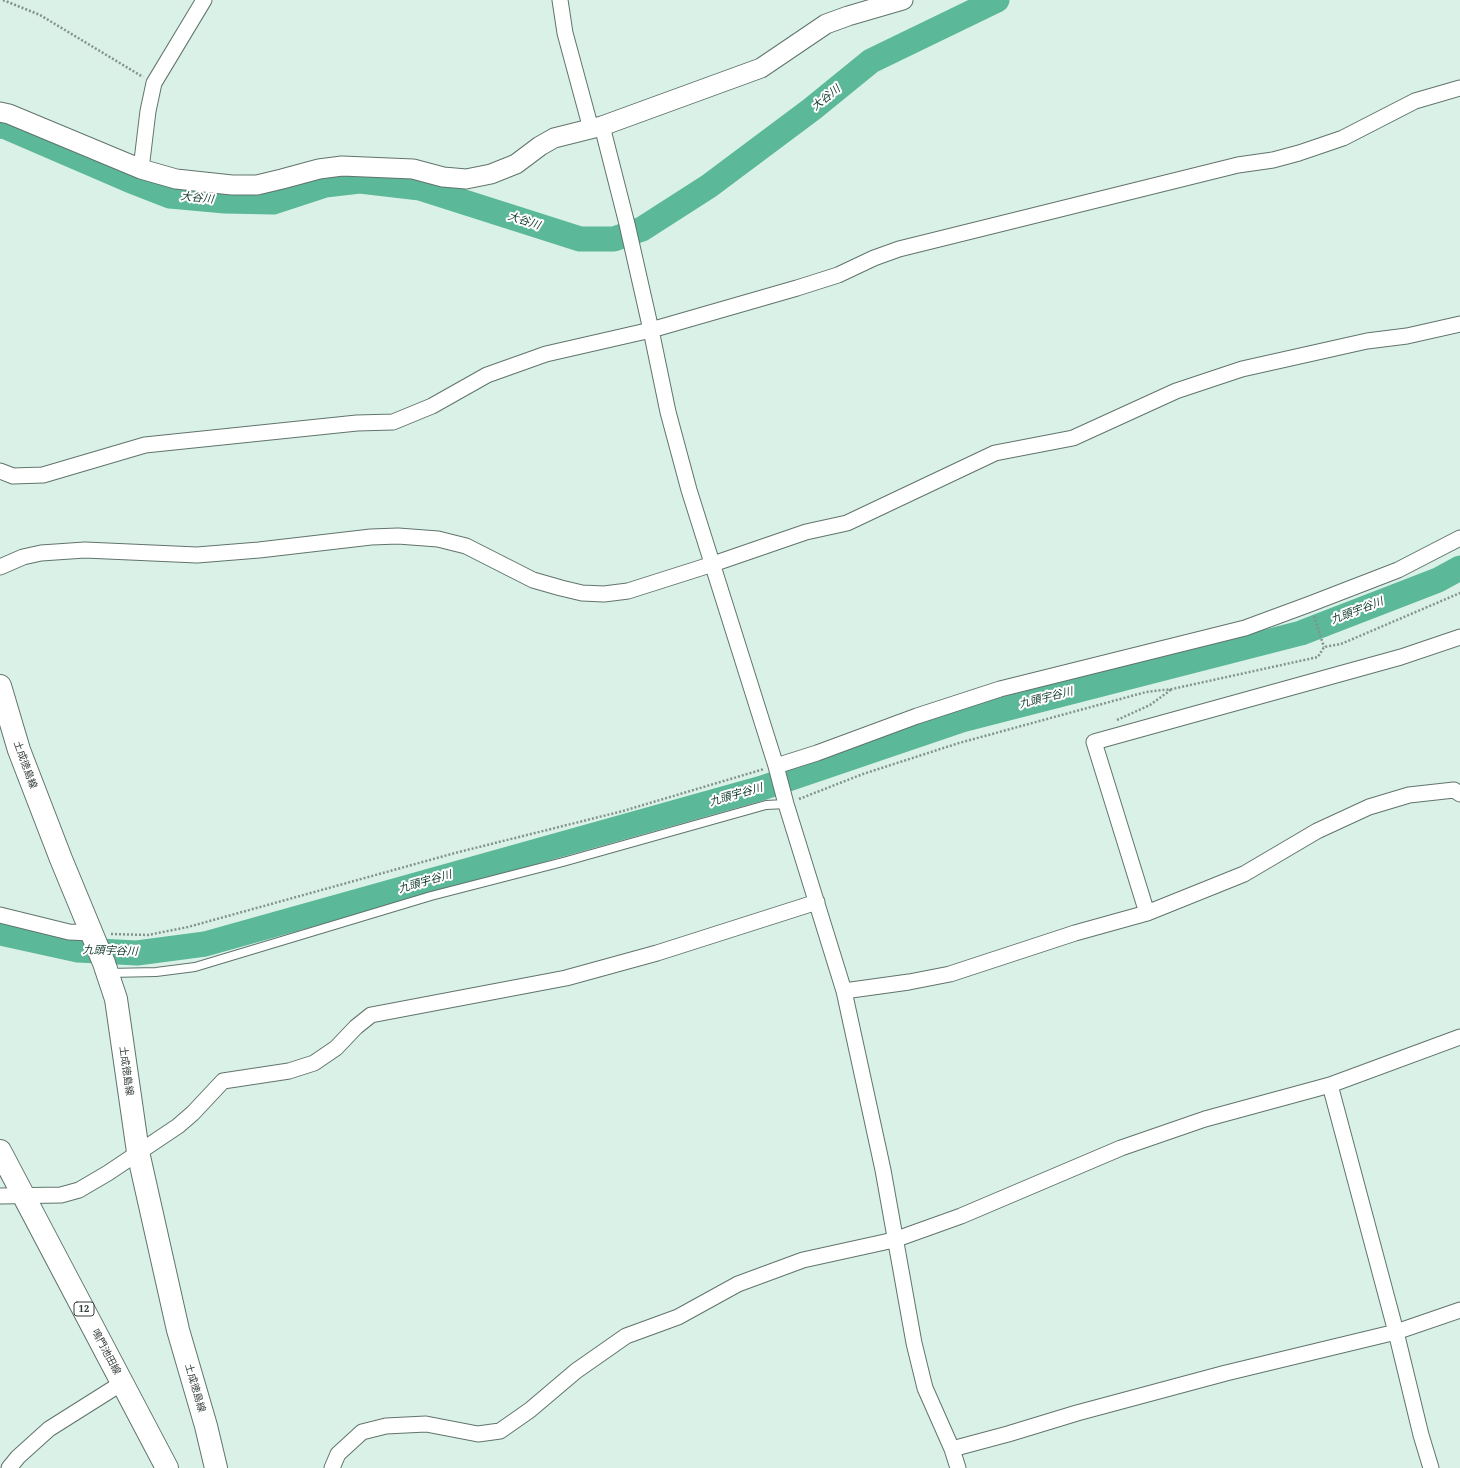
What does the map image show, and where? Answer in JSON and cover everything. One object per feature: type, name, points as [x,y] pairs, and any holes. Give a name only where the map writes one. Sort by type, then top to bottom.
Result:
[{"type":"main road","name":"土成徳島線","points":[[0,686],[19,750],[61,860],[106,968],[116,1000],[138,1152],[178,1330],[206,1426],[216,1468]]},
{"type":"main road","name":"鳴門池田線","points":[[0,1151],[167,1468]]},
{"type":"street","points":[[141,169],[148,112],[154,83],[204,0]]},
{"type":"street","points":[[560,0],[565,33],[627,224],[668,412],[685,476],[844,991],[883,1170],[894,1240],[924,1388],[952,1449],[958,1468]]},
{"type":"street","points":[[0,112],[10,114],[141,169],[176,180],[232,185],[257,185],[319,169],[342,166],[413,169],[443,177],[466,179],[491,174],[516,164],[540,146],[554,138],[596,128],[761,68],[826,24],[903,0]]},
{"type":"street","points":[[0,471],[13,476],[43,475],[144,445],[357,423],[393,422],[432,406],[487,375],[546,354],[651,330],[797,288],[838,275],[899,248],[1238,165],[1273,160],[1299,153],[1343,138],[1415,101],[1460,88]]},
{"type":"street","points":[[0,567],[23,557],[41,553],[85,550],[197,555],[259,550],[371,537],[398,536],[438,539],[466,546],[533,580],[582,593],[604,594],[628,591],[806,532],[847,523],[995,453],[1073,438],[1176,391],[1242,369],[1367,341],[1407,336],[1460,324]]},
{"type":"street","points":[[776,767],[917,716],[1000,689],[1245,628],[1398,570],[1460,538]]},
{"type":"street","points":[[1147,913],[1094,742],[1401,657],[1460,637]]},
{"type":"street","points":[[844,991],[909,982],[950,974],[1075,933],[1147,913],[1244,874],[1317,831],[1369,807],[1410,796],[1454,790],[1460,794]]},
{"type":"street","points":[[0,1196],[61,1194],[79,1190],[108,1173],[178,1126],[193,1114],[222,1081],[289,1071],[314,1063],[336,1048],[356,1027],[371,1016],[566,978],[657,953],[817,902]]},
{"type":"street","points":[[0,915],[69,932],[93,935]]},
{"type":"street","points":[[332,1468],[338,1454],[362,1432],[386,1426],[426,1424],[478,1434],[500,1431],[530,1410],[576,1371],[626,1336],[678,1317],[738,1284],[803,1260],[894,1240],[962,1216],[1121,1148],[1205,1119],[1330,1085],[1460,1037]]},
{"type":"street","points":[[1330,1085],[1396,1332],[1421,1435],[1431,1468]]},
{"type":"street","points":[[952,1449],[1008,1434],[1076,1413],[1226,1373],[1396,1332],[1460,1310]]},
{"type":"street","points":[[9,1468],[18,1457],[48,1429],[122,1382]]},
{"type":"lane","points":[[106,968],[156,972],[195,967],[431,896],[591,855],[766,805],[785,802]]},
{"type":"path","points":[[4,0],[40,15],[154,83]]},
{"type":"path","points":[[1324,647],[1341,644],[1460,593]]},
{"type":"path","points":[[785,802],[863,774],[959,743],[1146,692],[1172,689],[1318,657],[1324,647],[1312,610]]},
{"type":"path","points":[[1116,721],[1150,705],[1172,689]]},
{"type":"path","points":[[93,935],[148,935],[188,927],[455,853],[623,811],[776,767]]},
{"type":"waterway","name":"大谷川","points":[[0,126],[6,127],[170,196],[225,201],[273,202],[325,185],[360,181],[420,188],[580,239],[614,239],[642,229],[709,186],[812,109],[871,61],[997,0]]},
{"type":"waterway","name":"九頭宇谷川","points":[[0,933],[78,950],[137,953],[205,944],[762,788],[962,720],[1301,633],[1438,580],[1460,568]]}]
